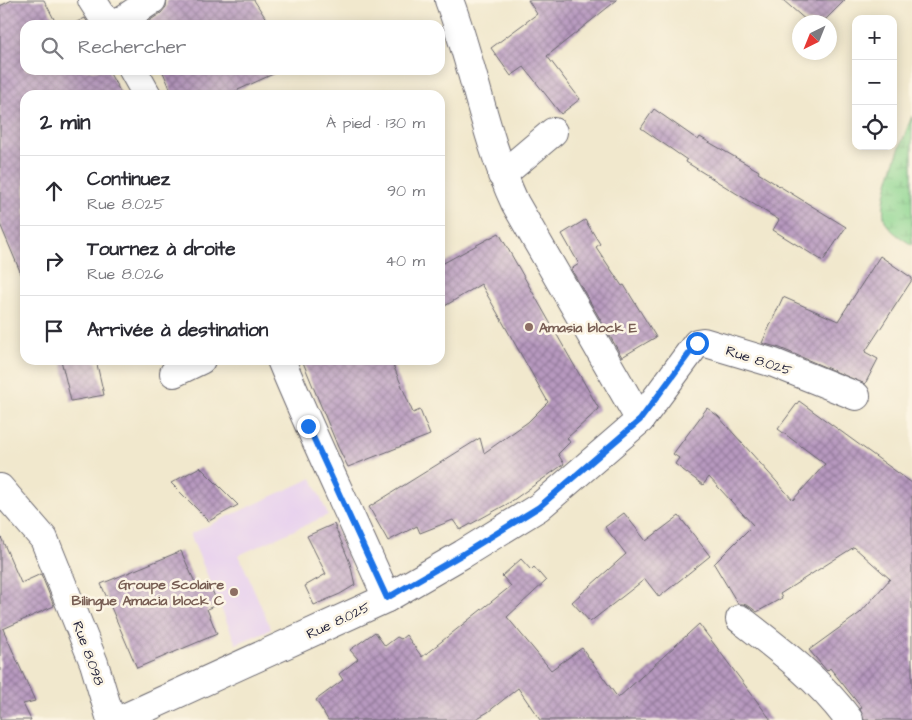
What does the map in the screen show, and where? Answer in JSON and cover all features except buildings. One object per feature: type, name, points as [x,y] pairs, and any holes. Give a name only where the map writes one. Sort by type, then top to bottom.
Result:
[{"type":"street","points":[[92,0],[105,20]]},
{"type":"street","points":[[122,20],[152,0]]},
{"type":"street","points":[[449,0],[462,34],[502,175],[515,203],[640,420]]},
{"type":"street","points":[[136,75],[144,90]]},
{"type":"street","points":[[502,175],[553,132]]},
{"type":"street","name":"Rue 8.025","points":[[120,720],[387,598],[539,507],[640,420],[697,343],[703,342],[774,363],[856,396]]},
{"type":"street","points":[[174,373],[191,365]]},
{"type":"street","points":[[282,365],[387,598]]},
{"type":"street","name":"Rue 8.098","points":[[0,488],[44,539],[94,663],[111,720]]},
{"type":"street","points":[[740,619],[792,661],[820,687],[849,720]]},
{"type":"shaded area","name":"Groupe Scolaire Bilingue Amacia block C","points":[[312,478],[328,515],[239,555],[271,629],[236,644],[190,534]]},
{"type":"green space","points":[[912,116],[912,245],[898,236],[886,223],[884,201],[897,154]]},
{"type":"place","name":"Amasia block E","points":[[529,327]]},
{"type":"place","name":"Groupe Scolaire Bilingue Amacia block C","points":[[234,592]]},
{"type":"route","points":[[308,426],[387,598],[539,507],[640,420],[697,343]]}]
